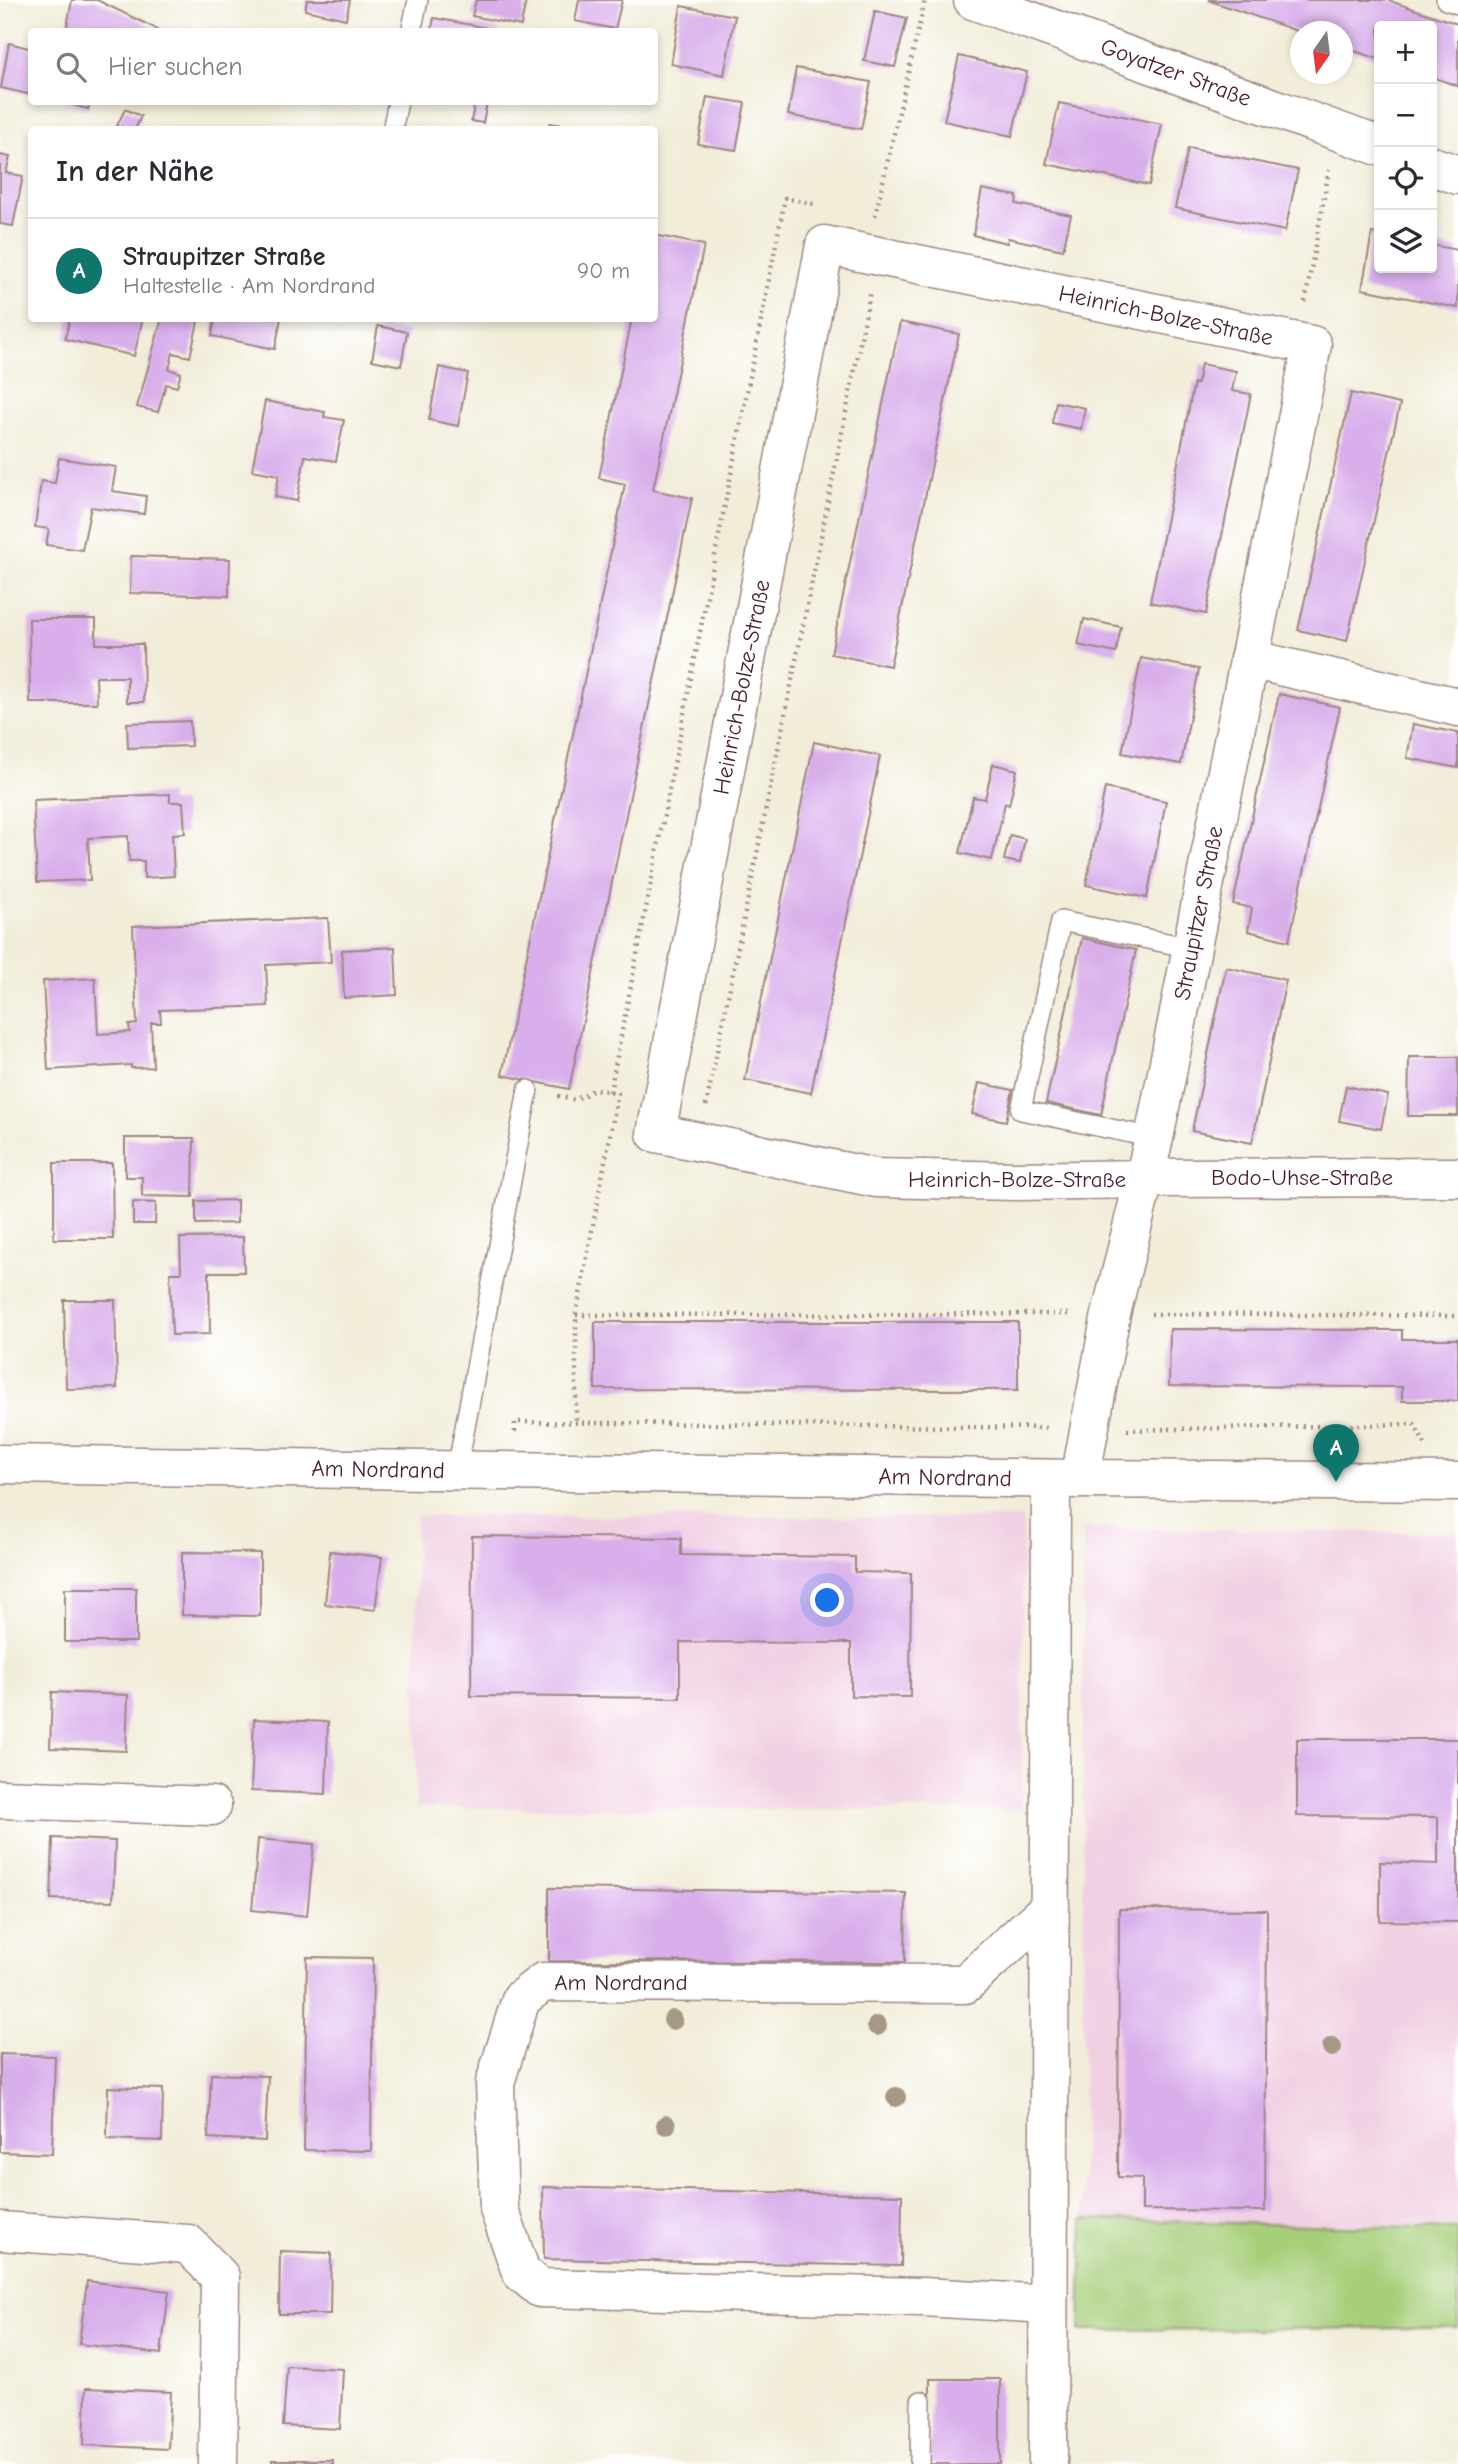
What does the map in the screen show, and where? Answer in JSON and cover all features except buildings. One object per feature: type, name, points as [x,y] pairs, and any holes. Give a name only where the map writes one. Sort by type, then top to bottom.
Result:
[{"type":"street","name":"Goyatzer Straße","points":[[984,2],[1374,144]]},
{"type":"street","points":[[1437,168],[1458,176]]},
{"type":"street","name":"Heinrich-Bolze-Straße","points":[[1145,1179],[1017,1181],[876,1178],[656,1133],[825,245],[1312,345]]},
{"type":"street","name":"Straupitzer Straße","points":[[1065,1479],[1111,1314],[1154,1138],[1312,345]]},
{"type":"street","points":[[1249,659],[1458,707]]},
{"type":"street","name":"Bodo-Uhse-Straße","points":[[1145,1179],[1458,1177]]},
{"type":"street","name":"Am Nordrand","points":[[0,1464],[1458,1482]]},
{"type":"street","points":[[1048,2464],[1050,1908],[1065,1479]]},
{"type":"street","points":[[0,1799],[212,1806]]},
{"type":"street","name":"Am Nordrand","points":[[1048,2304],[923,2297],[540,2288],[521,2272],[499,2209],[495,2083],[521,1999],[543,1982],[965,1984],[1050,1908]]},
{"type":"street","points":[[0,2231],[188,2244],[220,2277],[218,2464]]},
{"type":"lane","points":[[412,28],[418,0]]},
{"type":"lane","points":[[1446,0],[1458,4]]},
{"type":"lane","points":[[394,126],[397,105]]},
{"type":"lane","points":[[1154,1138],[1021,1110],[1061,921],[1191,948]]},
{"type":"lane","points":[[457,1470],[528,1090]]},
{"type":"lane","points":[[920,2464],[921,2401]]},
{"type":"path","points":[[1314,304],[1305,302],[1330,160]]},
{"type":"path","points":[[699,1141],[878,256]]},
{"type":"path","points":[[528,1090],[575,1100],[595,1089],[618,1093],[576,1315],[576,1423]]},
{"type":"path","points":[[576,1315],[1458,1316]]},
{"type":"path","points":[[1126,1418],[1127,1430],[1414,1424],[1427,1449]]},
{"type":"shaded area","points":[[416,1516],[1023,1518],[1022,1810],[416,1808]]},
{"type":"shaded area","points":[[1083,1528],[1458,1533],[1458,2226],[1083,2219]]},
{"type":"green space","points":[[1083,2219],[1458,2229],[1458,2328],[1080,2330]]},
{"type":"place","name":"Straupitzer Straße","points":[[1336,1482]]}]
